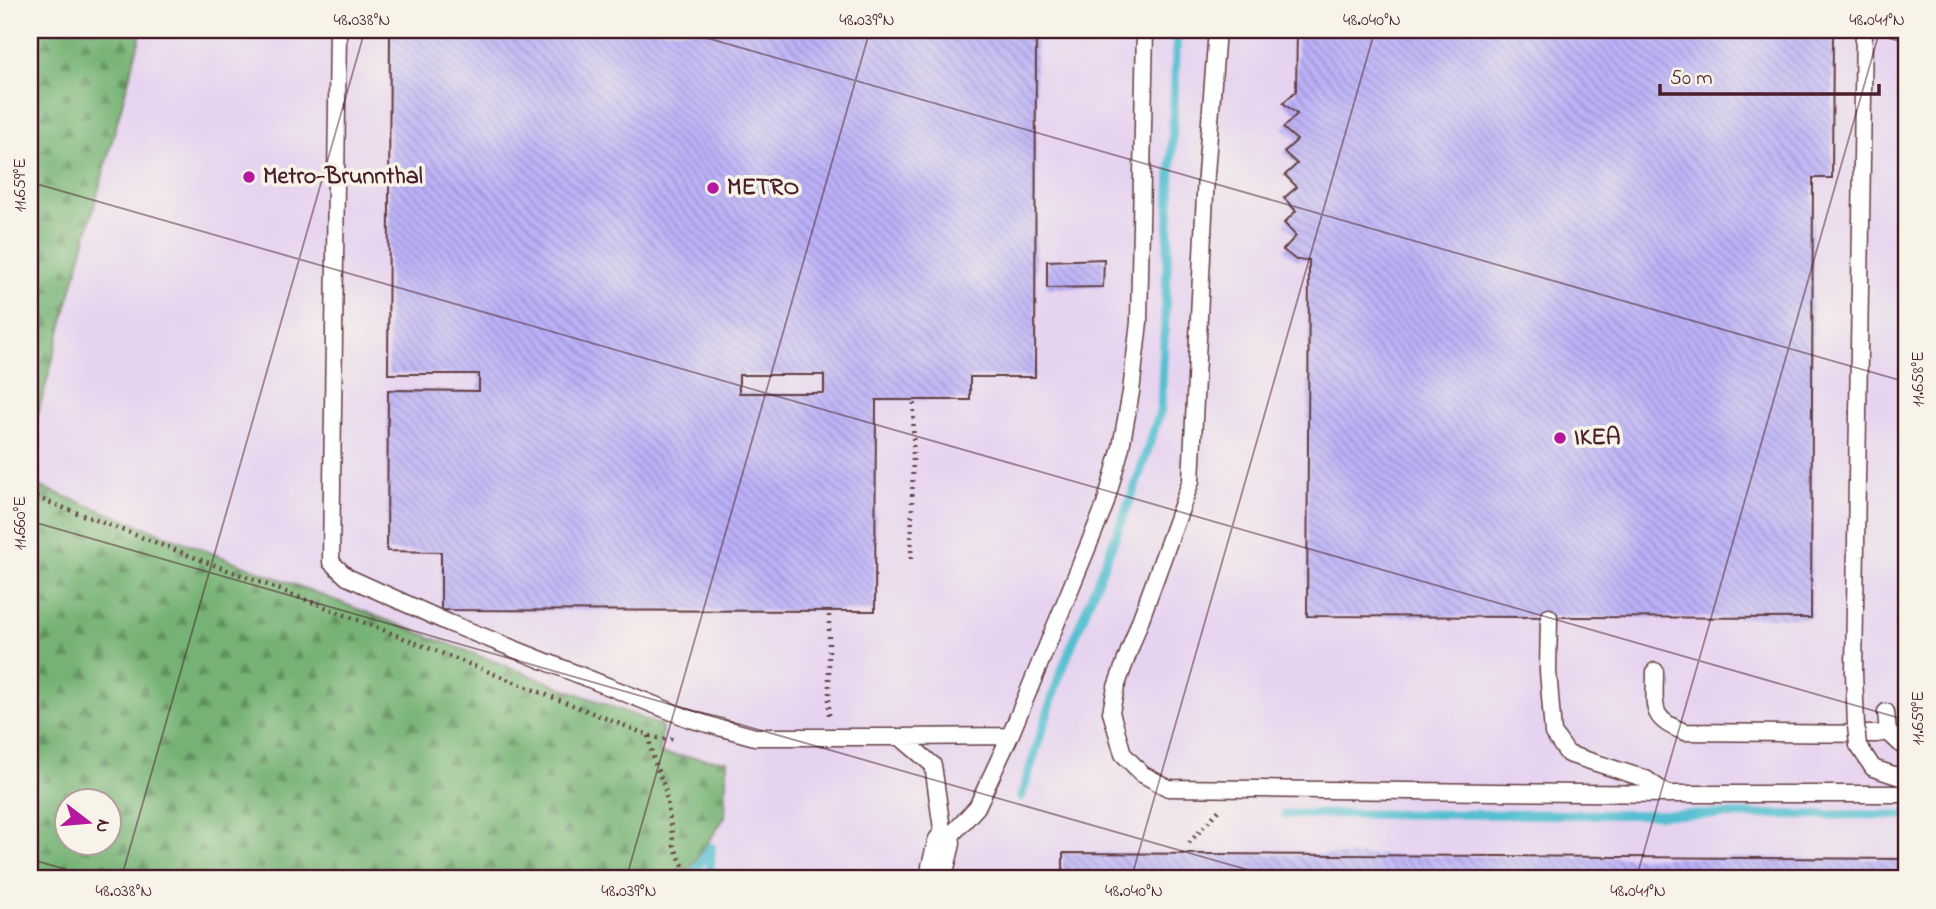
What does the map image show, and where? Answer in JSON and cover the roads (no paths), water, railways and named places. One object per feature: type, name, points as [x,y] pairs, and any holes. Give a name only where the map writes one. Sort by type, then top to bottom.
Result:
[{"type":"street","points":[[938,879],[944,843]]},
{"type":"lane","points":[[338,30],[331,562],[347,577],[449,623],[690,719],[755,737],[1010,736]]},
{"type":"lane","points":[[944,843],[977,807],[1010,736],[1104,505],[1121,447],[1131,392],[1139,321],[1145,30]]},
{"type":"lane","points":[[1217,30],[1206,174],[1191,481],[1132,640],[1116,687],[1111,712],[1124,754],[1142,774],[1168,788],[1906,794]]},
{"type":"lane","points":[[1864,30],[1854,672],[1856,726],[1858,746],[1873,768],[1906,779]]},
{"type":"lane","points":[[1549,617],[1548,671],[1553,733],[1568,754],[1646,779],[1667,794]]},
{"type":"lane","points":[[1655,671],[1655,709],[1665,725],[1685,732],[1888,732]]},
{"type":"lane","points":[[1886,712],[1888,732],[1906,749]]},
{"type":"lane","points":[[900,737],[933,765],[944,843]]},
{"type":"waterway","points":[[1021,797],[1059,677],[1134,490],[1161,409],[1177,30]]},
{"type":"waterway","points":[[1285,814],[1906,815]]},
{"type":"waterway","points":[[690,879],[711,847],[710,879]]},
{"type":"place","name":"Metro-Brunnthal","points":[[249,177]]},
{"type":"place","name":"METRO","points":[[713,188]]},
{"type":"place","name":"IKEA","points":[[1560,438]]}]
